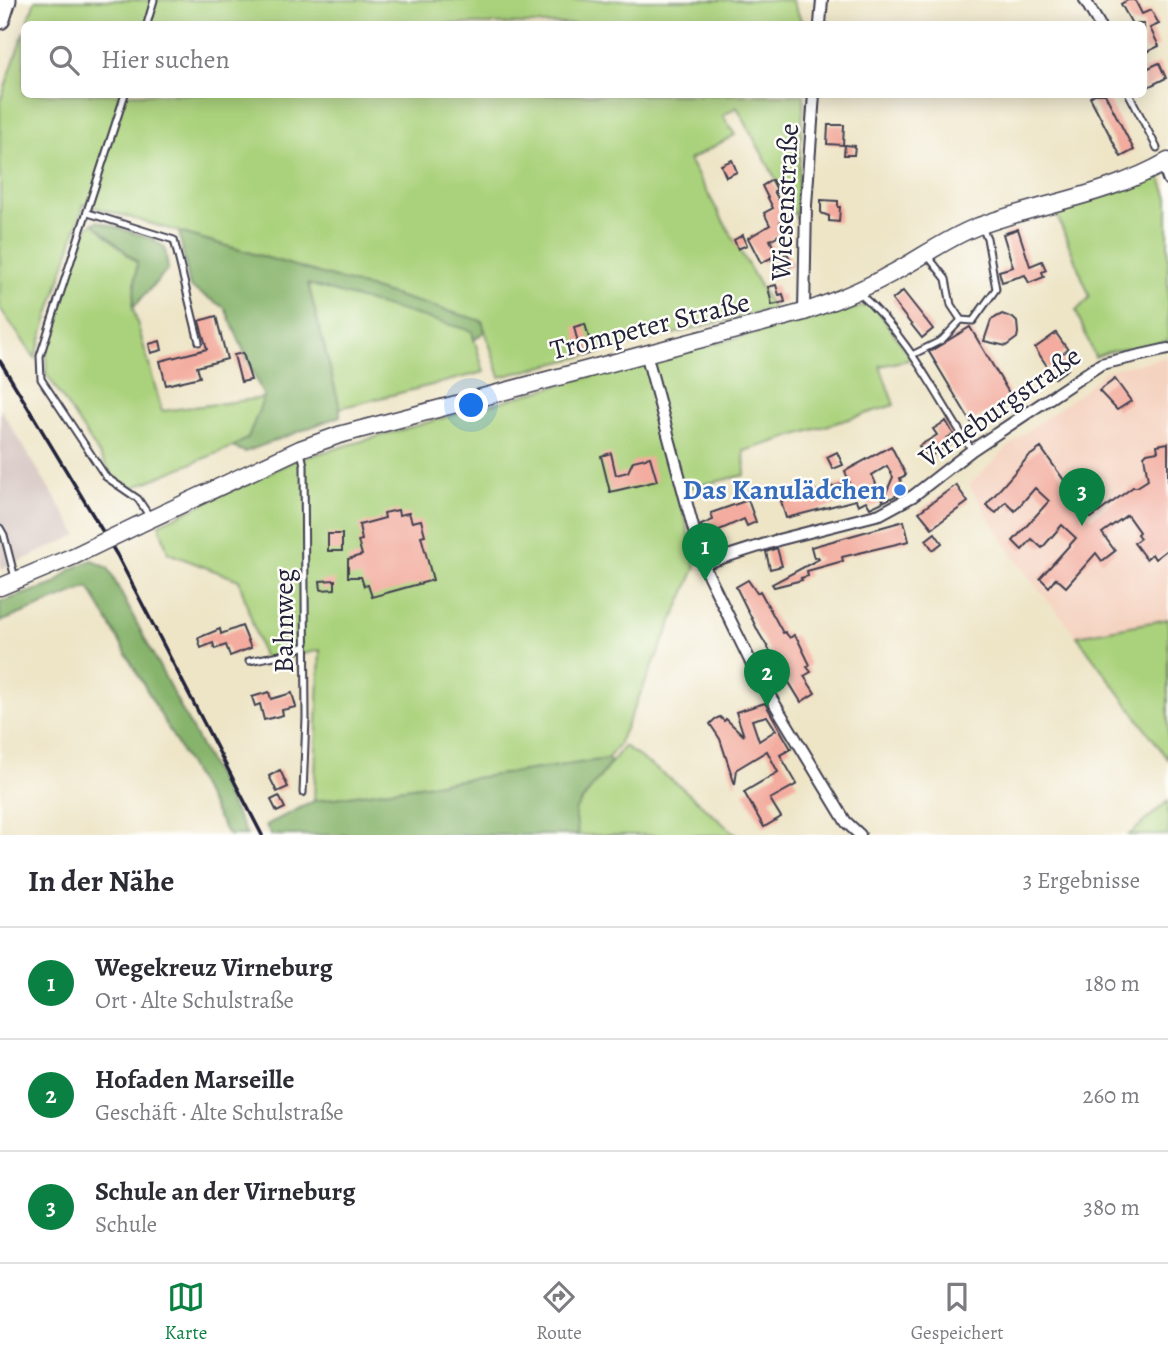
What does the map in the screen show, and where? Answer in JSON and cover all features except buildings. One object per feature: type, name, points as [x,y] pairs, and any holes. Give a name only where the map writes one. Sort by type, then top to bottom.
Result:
[{"type":"highway","points":[[0,19],[6,0]]},
{"type":"main road","name":"Trompeter Straße","points":[[0,587],[74,556],[300,449],[339,435],[804,312],[856,291],[981,225],[1108,188],[1164,163]]},
{"type":"street","points":[[820,21],[822,0]]},
{"type":"street","points":[[1085,0],[1097,21]]},
{"type":"street","name":"Wiesenstraße","points":[[804,312],[806,205],[814,98]]},
{"type":"street","name":"Virneburgstraße","points":[[703,564],[778,540],[880,514],[913,496],[972,450],[1101,364],[1168,349]]},
{"type":"street","points":[[646,354],[703,564],[756,673],[846,822],[860,835]]},
{"type":"lane","points":[[148,21],[154,0]]},
{"type":"lane","points":[[124,98],[40,356],[41,379],[106,477],[138,499],[144,522]]},
{"type":"lane","points":[[1131,98],[1164,163]]},
{"type":"lane","points":[[88,213],[174,240],[199,342]]},
{"type":"lane","points":[[961,320],[973,321],[996,289],[987,238],[981,225]]},
{"type":"lane","points":[[927,254],[946,279],[951,305],[961,320]]},
{"type":"lane","points":[[856,291],[882,313],[914,354],[972,450]]},
{"type":"lane","points":[[914,354],[942,340],[961,320]]},
{"type":"lane","name":"Bahnweg","points":[[300,449],[304,465],[306,646],[303,793]]},
{"type":"lane","points":[[0,528],[16,581]]},
{"type":"lane","points":[[248,661],[285,654],[306,646]]},
{"type":"shaded area","points":[[1168,357],[1168,619],[1077,636],[1021,568],[969,485],[1019,437],[1082,392],[1105,371]]},
{"type":"shaded area","points":[[0,408],[78,535],[0,570]]},
{"type":"green space","points":[[35,0],[792,0],[802,21],[28,21]]},
{"type":"green space","points":[[21,40],[21,98],[804,98],[796,217],[737,107],[723,116],[735,135],[689,160],[773,309],[500,377],[482,321],[84,204],[35,358],[0,308],[0,102]]},
{"type":"green space","points":[[1160,176],[1168,198],[1168,341],[1108,352],[1095,357],[1076,311],[1090,297],[1056,213]]},
{"type":"green space","points":[[97,221],[153,239],[165,248],[168,269],[133,308],[137,262],[93,223]]},
{"type":"green space","points":[[93,223],[137,263],[133,308],[162,411],[264,398],[248,438],[132,488],[114,477],[46,373],[47,351],[87,228]]},
{"type":"green space","points":[[179,232],[482,321],[485,331],[474,340],[472,331],[308,284],[340,416],[245,452],[232,447],[248,438],[264,397],[225,308],[190,287]]},
{"type":"green space","points":[[308,283],[472,331],[484,372],[340,408]]},
{"type":"green space","points":[[873,304],[912,359],[880,366],[894,405],[744,451],[745,475],[679,490],[696,567],[617,747],[607,759],[314,801],[320,650],[265,663],[239,580],[168,553],[159,524],[296,460],[640,362]]},
{"type":"green space","points":[[92,560],[108,568],[247,835],[228,835],[89,587],[0,622],[0,602],[55,584],[71,569]]},
{"type":"green space","points":[[1168,619],[1168,759],[1077,636]]},
{"type":"green space","points":[[624,746],[680,786],[736,835],[578,835],[575,810]]},
{"type":"green space","points":[[607,759],[611,762],[575,810],[578,835],[271,835],[266,825],[314,801]]},
{"type":"green space","points":[[1168,801],[1168,835],[1129,835]]},
{"type":"railway","points":[[0,361],[117,555],[262,835]]},
{"type":"place","name":"Das Kanulädchen","points":[[900,490]]},
{"type":"place","name":"Schule an der Virneburg","points":[[1082,526]]},
{"type":"place","name":"Wegekreuz Virneburg","points":[[705,581]]},
{"type":"place","name":"Hofaden Marseille","points":[[767,707]]}]
